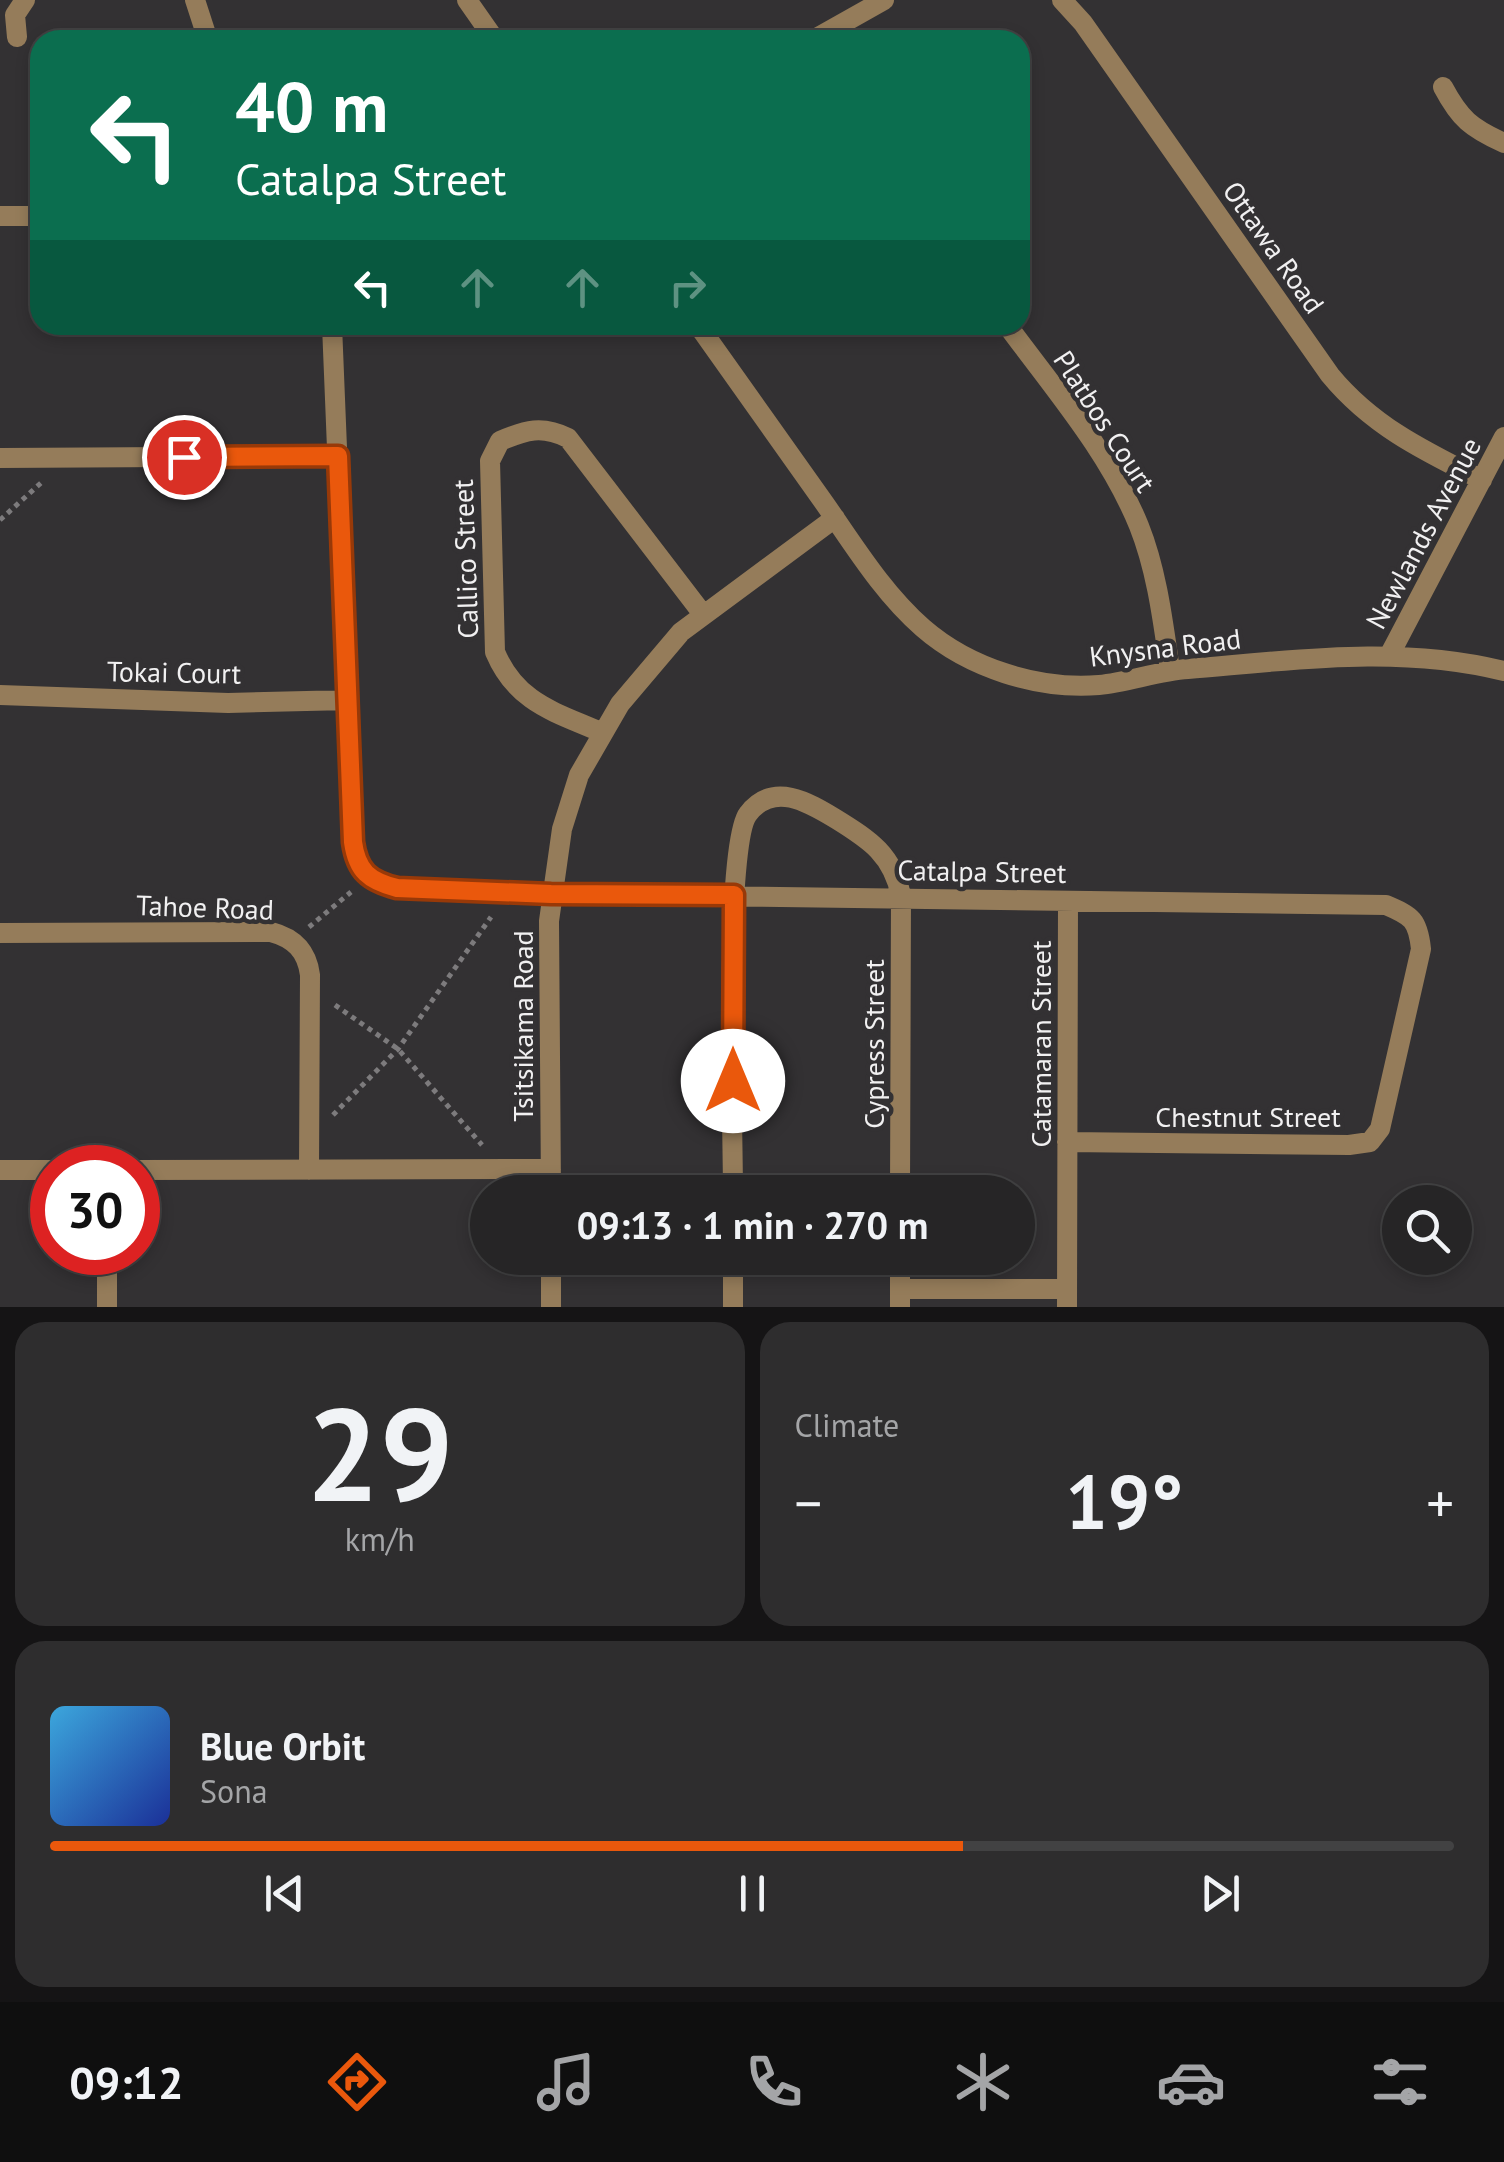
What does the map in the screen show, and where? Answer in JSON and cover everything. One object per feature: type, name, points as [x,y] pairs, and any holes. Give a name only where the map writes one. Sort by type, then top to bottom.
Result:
[{"type":"street","points":[[17,37],[15,15],[25,0]]},
{"type":"street","points":[[196,0],[205,30]]},
{"type":"street","points":[[467,0],[488,30]]},
{"type":"street","points":[[831,30],[884,0]]},
{"type":"street","name":"Ottawa Road","points":[[1062,0],[1083,23],[1330,375],[1354,403],[1406,442],[1482,480]]},
{"type":"street","points":[[1442,86],[1458,115],[1478,131],[1504,143]]},
{"type":"street","points":[[0,216],[30,216]]},
{"type":"street","points":[[332,335],[353,842],[356,859],[368,878]]},
{"type":"street","name":"Knysna Road","points":[[705,335],[902,608],[926,631],[982,664],[1026,678],[1071,685],[1100,684],[1170,670],[1390,654],[1459,660],[1504,670]]},
{"type":"street","name":"Platbos Court","points":[[1014,335],[1094,442],[1140,528],[1170,670]]},
{"type":"street","name":"Callico Street","points":[[603,733],[528,699],[502,669],[496,652],[490,460],[500,440],[527,430],[548,428],[568,438],[702,613]]},
{"type":"street","name":"Newlands Avenue","points":[[1390,654],[1504,437]]},
{"type":"street","points":[[0,458],[338,456]]},
{"type":"street","name":"Tsitsikama Road","points":[[551,1175],[551,894],[570,798],[603,733],[650,664],[702,613],[835,518]]},
{"type":"street","name":"Tokai Court","points":[[0,695],[228,702],[348,700]]},
{"type":"street","points":[[733,1175],[734,895],[741,824],[756,806],[778,796],[812,804],[875,843],[892,866],[901,896]]},
{"type":"street","name":"Catalpa Street","points":[[368,878],[397,888],[551,894],[1386,904],[1410,915]]},
{"type":"street","name":"Cypress Street","points":[[900,1175],[901,896]]},
{"type":"street","name":"Catamaran Street","points":[[1067,1298],[1068,900]]},
{"type":"street","name":"Chestnut Street","points":[[1067,1142],[1350,1146],[1370,1142],[1380,1129],[1421,949],[1420,932],[1410,915]]},
{"type":"street","name":"Tahoe Road","points":[[0,933],[271,932],[292,941],[305,956],[310,984],[309,1170]]},
{"type":"street","points":[[160,1170],[551,1169]]},
{"type":"street","points":[[0,1170],[30,1170]]},
{"type":"street","points":[[107,1275],[107,1307]]},
{"type":"street","points":[[550,1307],[551,1275]]},
{"type":"street","points":[[732,1307],[733,1275]]},
{"type":"street","points":[[900,1298],[1067,1298]]},
{"type":"path","points":[[0,520],[70,458]]},
{"type":"path","points":[[292,941],[368,878]]},
{"type":"path","points":[[310,1118],[325,1123],[398,1049],[509,890]]},
{"type":"path","points":[[310,984],[398,1049],[491,1155],[496,1169]]},
{"type":"route","points":[[184,457],[338,456],[353,842],[360,869],[368,878],[397,888],[734,895],[733,1081]]}]
